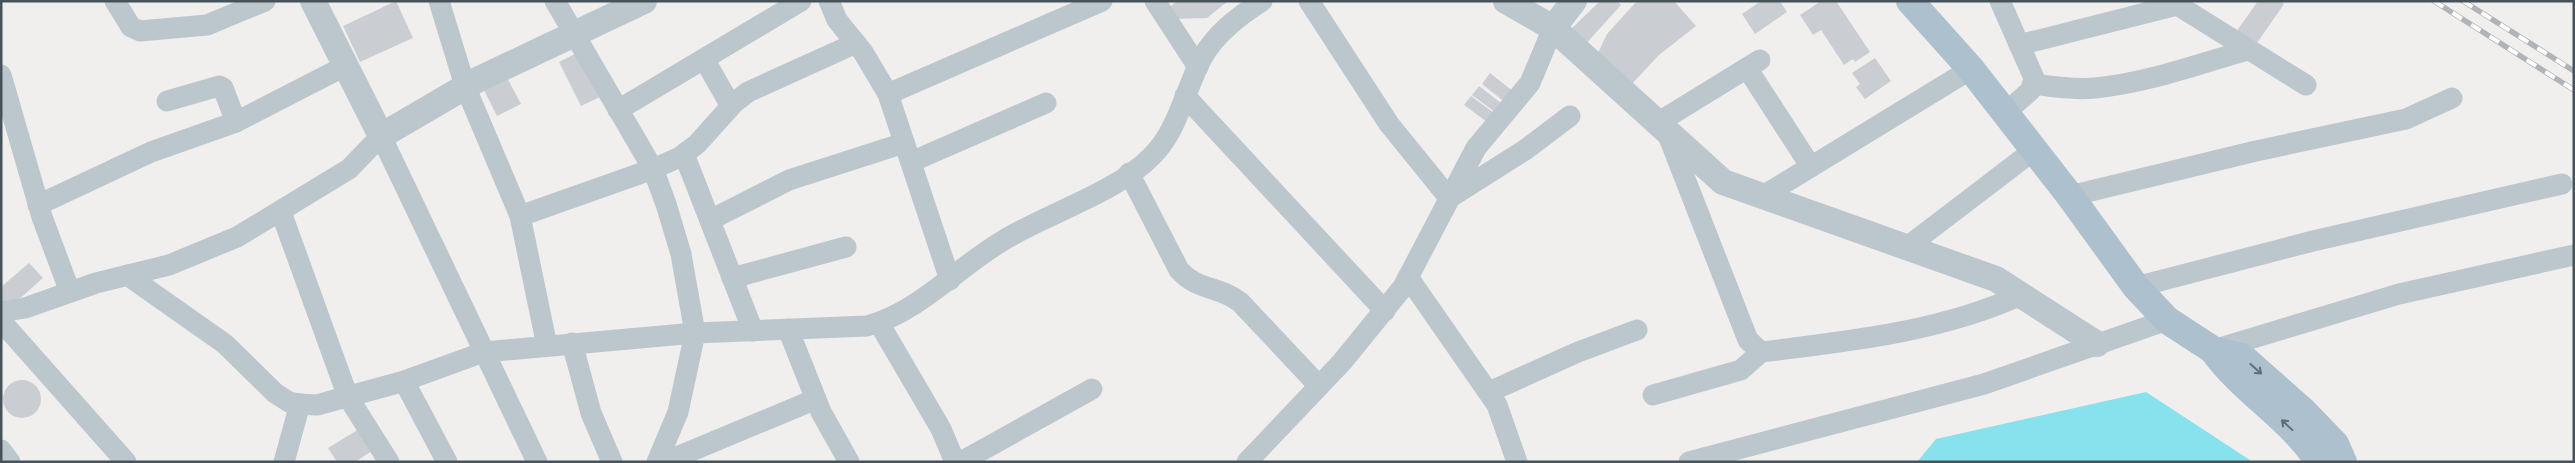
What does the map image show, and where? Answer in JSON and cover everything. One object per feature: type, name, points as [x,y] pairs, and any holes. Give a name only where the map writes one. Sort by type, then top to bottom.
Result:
[{"type":"main road","points":[[1910,1],[1971,69],[2070,196],[2136,286],[2167,320],[2213,350],[2242,357],[2310,418],[2335,444],[2343,462]]},
{"type":"main road","points":[[2213,350],[2227,370],[2308,445],[2319,462]]},
{"type":"street","points":[[115,1],[131,27],[140,31],[207,25],[264,1]]},
{"type":"street","points":[[313,1],[381,136],[537,462]]},
{"type":"street","points":[[439,1],[465,86],[520,216],[547,346]]},
{"type":"street","points":[[555,1],[573,35],[653,169],[675,230],[695,333],[678,412],[658,462]]},
{"type":"street","points":[[1,312],[24,308],[127,275],[169,265],[229,241],[281,212],[349,169],[381,136],[465,86],[644,1]]},
{"type":"street","points":[[618,110],[801,1]]},
{"type":"street","points":[[829,1],[837,20],[856,43],[888,94],[950,280]]},
{"type":"street","points":[[888,94],[1067,8],[1102,1]]},
{"type":"street","points":[[1155,1],[1198,67]]},
{"type":"street","points":[[127,275],[225,344],[275,393],[288,402],[300,404],[317,405],[348,397],[404,381],[484,352],[695,333],[867,326],[878,323],[917,304],[1002,240],[1111,186],[1152,157],[1162,144],[1198,67],[1218,36],[1242,14],[1262,1]]},
{"type":"street","points":[[1309,1],[1389,124],[1449,198]]},
{"type":"street","points":[[1506,1],[1552,28],[1724,182],[1996,279],[2097,344]]},
{"type":"street","points":[[1247,462],[1319,386],[1385,311],[1408,277],[1476,148],[1530,83],[1552,28],[1574,1]]},
{"type":"street","points":[[2000,1],[2034,78],[2031,90],[2005,113]]},
{"type":"street","points":[[2019,45],[2174,3],[2306,85]]},
{"type":"street","points":[[520,216],[653,169],[684,154],[697,144],[731,106],[748,92],[856,43]]},
{"type":"street","points":[[2034,84],[2067,89],[2096,88],[2168,74],[2248,50]]},
{"type":"street","points":[[704,59],[731,106]]},
{"type":"street","points":[[1662,125],[1754,64],[1811,167]]},
{"type":"street","points":[[38,205],[151,152],[236,122],[345,66]]},
{"type":"street","points":[[1764,196],[1971,69]]},
{"type":"street","points":[[1,74],[38,205],[70,292]]},
{"type":"street","points":[[167,101],[219,86],[223,88],[236,122]]},
{"type":"street","points":[[1185,96],[1385,311]]},
{"type":"street","points":[[2070,196],[2256,151],[2406,119],[2452,98]]},
{"type":"street","points":[[710,220],[789,180],[907,153],[1046,103]]},
{"type":"street","points":[[1449,198],[1525,150],[1570,116]]},
{"type":"street","points":[[1662,125],[1748,340],[1761,352]]},
{"type":"street","points":[[1907,247],[2034,150]]},
{"type":"street","points":[[684,154],[753,331]]},
{"type":"street","points":[[1129,173],[1179,270],[1188,280],[1199,286],[1231,295],[1240,302],[1319,386]]},
{"type":"street","points":[[2136,286],[2313,241],[2562,184]]},
{"type":"street","points":[[281,212],[348,397],[389,462]]},
{"type":"street","points":[[732,278],[846,247]]},
{"type":"street","points":[[2213,350],[2399,294],[2574,255]]},
{"type":"street","points":[[1408,277],[1489,392],[1506,426],[1517,462]]},
{"type":"street","points":[[1653,395],[1741,370],[1761,352],[1829,344],[1927,327],[1993,308],[2021,295]]},
{"type":"street","points":[[1689,462],[1984,384],[2167,320]]},
{"type":"street","points":[[1,321],[126,462]]},
{"type":"street","points":[[878,323],[941,429],[955,461],[1092,389]]},
{"type":"street","points":[[788,329],[816,399],[849,462]]},
{"type":"street","points":[[1489,392],[1578,352],[1637,330]]},
{"type":"street","points":[[572,343],[591,414],[612,462]]},
{"type":"street","points":[[404,381],[448,462]]},
{"type":"street","points":[[665,462],[816,399]]},
{"type":"street","points":[[284,462],[300,404]]},
{"type":"street","points":[[1,450],[10,462]]},
{"type":"water","points":[[2146,392],[2253,462],[1917,462],[1936,439]]},
{"type":"building","points":[[396,1],[413,38],[360,62],[343,26]]},
{"type":"building","points":[[1177,1],[1228,1],[1207,18],[1173,19],[1166,10]]},
{"type":"building","points":[[1600,1],[1617,1],[1621,5],[1583,47],[1567,33]]},
{"type":"building","points":[[1637,1],[1674,1],[1696,26],[1659,55],[1630,86],[1596,57],[1607,34]]},
{"type":"building","points":[[1761,1],[1780,1],[1787,12],[1755,34],[1742,14]]},
{"type":"building","points":[[1821,1],[1836,1],[1870,52],[1855,62],[1853,59],[1844,65],[1821,30],[1813,35],[1800,15]]},
{"type":"building","points":[[2258,1],[2281,1],[2284,4],[2255,46],[2236,32]]},
{"type":"building","points":[[579,52],[602,96],[581,106],[559,62]]},
{"type":"building","points":[[1875,58],[1891,81],[1865,99],[1856,87],[1860,84],[1852,73]]},
{"type":"building","points":[[504,72],[521,104],[497,116],[481,84]]},
{"type":"building","points":[[1490,73],[1514,92],[1506,103],[1482,84]]},
{"type":"building","points":[[1479,86],[1501,103],[1495,112],[1472,95]]},
{"type":"building","points":[[1471,96],[1494,113],[1487,122],[1464,105]]},
{"type":"building","points":[[29,263],[43,278],[8,309],[1,301],[1,287]]},
{"type":"building","points":[[22,380],[29,381],[35,386],[40,392],[40,406],[35,412],[29,417],[22,418],[15,417],[9,412],[4,406],[3,399],[4,392],[9,386],[15,381]]},
{"type":"building","points":[[364,426],[378,447],[355,462],[337,462],[328,448]]},
{"type":"railway","points":[[2434,1],[2574,90]]},
{"type":"railway","points":[[2463,1],[2574,71]]}]
